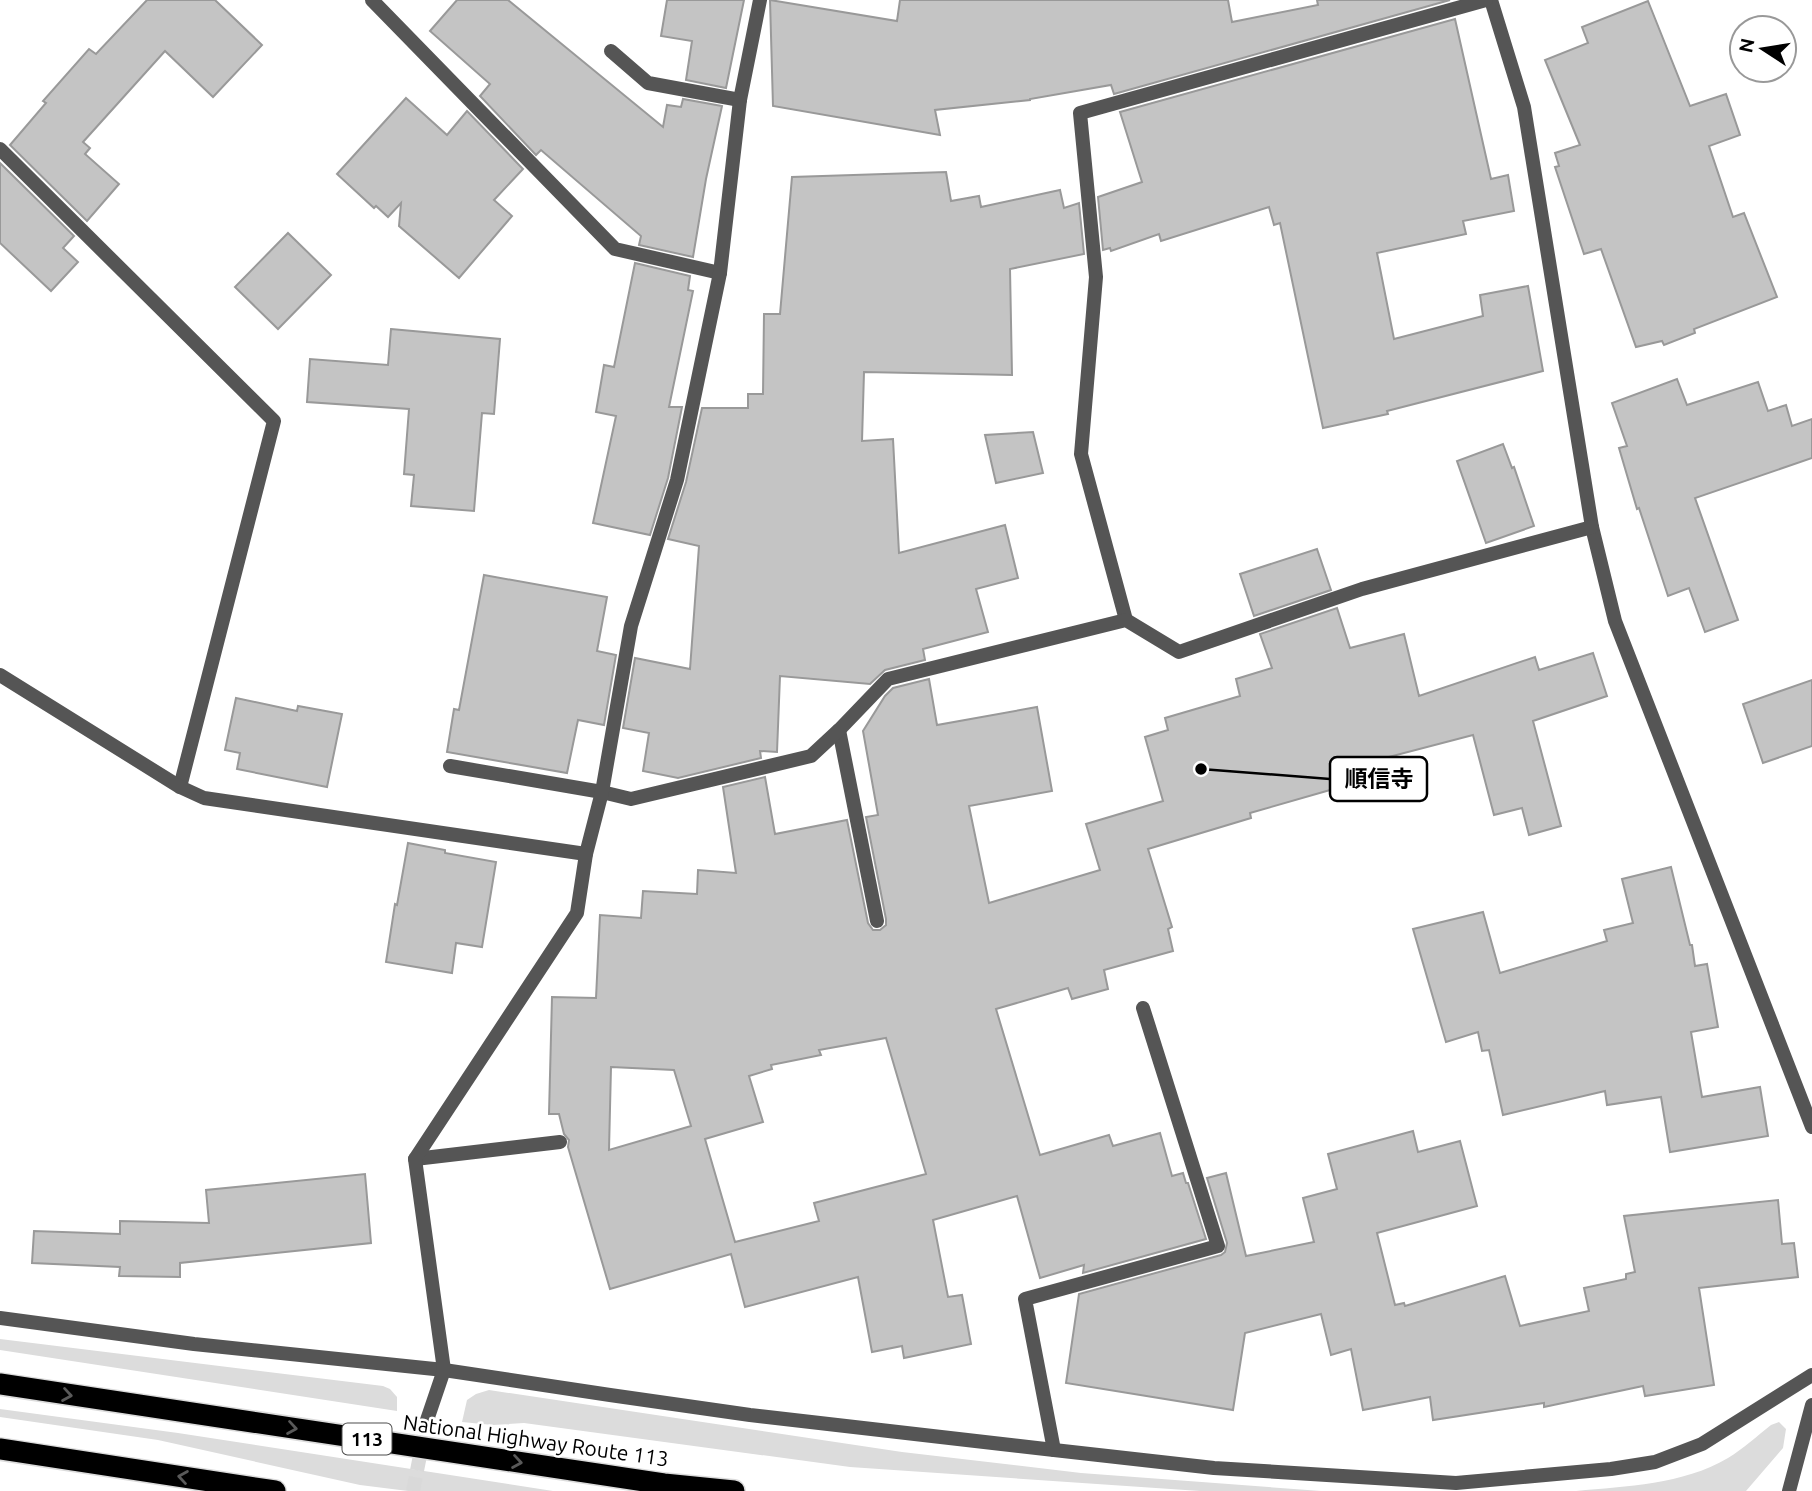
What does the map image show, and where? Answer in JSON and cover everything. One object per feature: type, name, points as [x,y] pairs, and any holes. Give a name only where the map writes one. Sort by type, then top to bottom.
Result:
[{"type":"highway","name":"National Highway Route 113","points":[[0,1384],[664,1484],[734,1491]]},
{"type":"highway","points":[[0,1449],[275,1491]]},
{"type":"street","points":[[373,0],[615,249],[720,273]]},
{"type":"street","points":[[427,1420],[444,1370],[415,1159],[577,913],[586,854],[602,792],[631,626],[677,480],[720,273],[740,100],[760,0]]},
{"type":"street","points":[[1592,527],[1362,589],[1180,652],[1126,620],[1081,454],[1096,276],[1080,113],[1489,0],[1524,107],[1592,527],[1615,621],[1812,1128]]},
{"type":"street","points":[[611,51],[648,83],[740,100]]},
{"type":"street","points":[[0,149],[274,421],[180,787]]},
{"type":"street","points":[[450,766],[631,799],[811,756],[888,679],[1126,620]]},
{"type":"street","points":[[0,675],[180,787],[204,798],[586,854]]},
{"type":"street","points":[[839,730],[877,921]]},
{"type":"street","points":[[1054,1450],[1025,1299],[1217,1247],[1143,1009]]},
{"type":"street","points":[[415,1159],[560,1142]]},
{"type":"street","points":[[0,1318],[194,1343],[444,1370],[750,1415],[1054,1450],[1213,1468],[1456,1483],[1611,1469],[1656,1462],[1702,1444],[1812,1375]]},
{"type":"street","points":[[1789,1491],[1812,1405]]},
{"type":"shaded area","points":[[0,1339],[383,1386],[397,1397],[397,1411],[0,1350]]},
{"type":"shaded area","points":[[489,1390],[902,1452],[1081,1473],[1321,1491],[1200,1491],[850,1467],[524,1423],[493,1425],[462,1422],[467,1400]]},
{"type":"shaded area","points":[[0,1409],[178,1433],[553,1491],[408,1491],[360,1485],[158,1440],[0,1417]]},
{"type":"shaded area","points":[[1779,1422],[1786,1429],[1783,1448],[1746,1491],[1576,1491],[1654,1483],[1692,1474],[1728,1458],[1771,1425]]},
{"type":"building","points":[[147,0],[215,0],[262,45],[213,97],[165,51],[83,142],[90,148],[85,154],[119,184],[87,221],[10,145],[46,103],[43,101],[89,49],[96,54]]},
{"type":"building","points":[[457,0],[508,0],[663,127],[667,105],[681,107],[683,99],[722,106],[693,257],[639,245],[641,236],[541,150],[536,155],[480,96],[490,84],[430,31]]},
{"type":"building","points":[[667,0],[744,0],[726,88],[686,80],[692,41],[661,36]]},
{"type":"building","points":[[770,0],[897,21],[900,0],[1228,0],[1232,22],[1318,5],[1317,0],[1450,0],[1114,94],[1111,85],[1030,100],[935,110],[940,135],[773,106]]},
{"type":"building","points":[[1648,1],[1690,106],[1726,94],[1740,135],[1709,146],[1733,217],[1744,213],[1777,297],[1694,329],[1695,333],[1664,345],[1662,341],[1636,347],[1601,249],[1584,254],[1555,167],[1559,166],[1555,153],[1580,145],[1545,60],[1588,43],[1582,27]]},
{"type":"building","points":[[1455,19],[1491,179],[1508,175],[1514,211],[1463,221],[1466,234],[1377,253],[1394,339],[1483,316],[1480,295],[1528,286],[1543,371],[1387,411],[1388,414],[1323,428],[1280,223],[1274,225],[1269,207],[1161,241],[1159,234],[1111,251],[1110,248],[1103,250],[1098,197],[1142,182],[1120,112]]},
{"type":"building","points":[[406,98],[447,135],[467,111],[523,169],[494,200],[512,216],[459,278],[399,226],[401,203],[388,217],[376,206],[374,208],[337,174]]},
{"type":"building","points":[[0,163],[74,236],[63,248],[78,262],[51,291],[0,243]]},
{"type":"building","points":[[946,172],[951,201],[979,196],[981,207],[1060,190],[1064,208],[1079,203],[1084,254],[1010,269],[1012,375],[864,372],[862,441],[893,439],[899,553],[1005,525],[1018,578],[976,589],[988,632],[923,649],[925,660],[885,670],[870,684],[780,676],[777,752],[760,751],[761,758],[678,778],[643,771],[649,733],[623,728],[635,658],[690,669],[699,546],[668,539],[686,482],[702,408],[748,408],[748,394],[763,394],[764,314],[780,314],[792,177]]},
{"type":"building","points":[[288,233],[331,275],[278,329],[235,287]]},
{"type":"building","points":[[635,263],[690,276],[688,290],[693,291],[669,407],[682,407],[668,478],[650,535],[593,523],[616,416],[596,412],[604,365],[614,367]]},
{"type":"building","points":[[391,329],[500,339],[494,414],[482,413],[474,511],[411,506],[414,475],[404,474],[409,409],[307,402],[310,359],[388,365]]},
{"type":"building","points":[[1677,379],[1687,405],[1758,382],[1768,411],[1786,405],[1792,426],[1812,419],[1812,458],[1695,498],[1738,620],[1705,632],[1689,588],[1668,596],[1619,448],[1627,446],[1612,403]]},
{"type":"building","points":[[1033,432],[1043,473],[996,483],[985,435]]},
{"type":"building","points":[[1503,444],[1512,468],[1514,467],[1534,526],[1486,543],[1457,461]]},
{"type":"building","points":[[1317,549],[1331,590],[1254,616],[1240,574]]},
{"type":"building","points":[[484,575],[607,597],[597,651],[616,655],[604,725],[578,720],[567,773],[447,752],[454,709],[459,710]]},
{"type":"building","points":[[1337,608],[1350,648],[1404,634],[1419,696],[1535,657],[1539,670],[1593,653],[1607,696],[1533,721],[1561,826],[1529,835],[1522,808],[1494,815],[1473,735],[1339,770],[1344,786],[1250,813],[1251,818],[1148,849],[1172,927],[1168,929],[1173,951],[1104,970],[1108,989],[1072,999],[1068,988],[996,1009],[1040,1155],[1109,1135],[1113,1146],[1160,1133],[1172,1176],[1183,1173],[1206,1239],[1083,1273],[1084,1265],[1040,1278],[1017,1196],[933,1220],[948,1297],[962,1295],[971,1344],[904,1358],[902,1346],[872,1352],[858,1277],[745,1307],[731,1254],[610,1289],[568,1147],[569,1140],[564,1134],[559,1114],[549,1114],[552,997],[596,998],[600,915],[641,918],[643,891],[697,894],[698,870],[736,873],[723,787],[765,777],[775,834],[847,820],[868,923],[873,930],[880,930],[886,925],[886,919],[866,817],[878,815],[863,731],[885,696],[893,688],[929,679],[937,725],[1037,707],[1052,791],[969,806],[989,903],[1100,870],[1086,824],[1163,801],[1145,737],[1168,730],[1165,718],[1240,696],[1236,679],[1272,668],[1260,634]],"holes":[[[886,1038],[926,1174],[814,1203],[819,1221],[735,1242],[705,1139],[763,1122],[749,1076],[772,1069],[771,1065],[821,1055],[819,1050]],[[611,1067],[674,1070],[691,1126],[609,1150]]]},
{"type":"building","points":[[1812,680],[1812,746],[1763,763],[1743,704]]},
{"type":"building","points":[[236,698],[297,711],[298,706],[342,714],[327,787],[237,769],[240,753],[225,750]]},
{"type":"building","points":[[408,843],[496,862],[482,947],[456,943],[452,973],[386,962]]},
{"type":"building","points":[[1671,867],[1695,966],[1707,964],[1718,1027],[1691,1032],[1702,1097],[1760,1087],[1768,1136],[1670,1152],[1661,1097],[1607,1105],[1605,1091],[1503,1115],[1489,1050],[1482,1051],[1478,1032],[1446,1042],[1413,929],[1483,912],[1500,973],[1607,941],[1604,930],[1633,923],[1622,879]]},
{"type":"building","points":[[1413,1131],[1418,1152],[1460,1141],[1477,1206],[1377,1233],[1395,1305],[1404,1303],[1405,1306],[1505,1276],[1520,1326],[1589,1311],[1584,1288],[1626,1279],[1626,1274],[1635,1272],[1624,1216],[1778,1200],[1782,1244],[1794,1243],[1798,1277],[1699,1288],[1714,1385],[1645,1396],[1643,1386],[1544,1407],[1544,1403],[1433,1420],[1430,1397],[1363,1410],[1351,1349],[1331,1355],[1321,1314],[1245,1333],[1233,1410],[1066,1383],[1079,1294],[1225,1252],[1227,1243],[1207,1178],[1226,1173],[1246,1256],[1314,1242],[1303,1198],[1337,1189],[1328,1154]]},
{"type":"building","points":[[365,1174],[371,1243],[180,1263],[180,1277],[119,1276],[120,1267],[32,1263],[34,1231],[120,1234],[120,1221],[209,1223],[206,1190]]},
{"type":"tunnel","points":[[413,1491],[427,1420]]},
{"type":"place","name":"順信寺","points":[[1201,769]]}]
